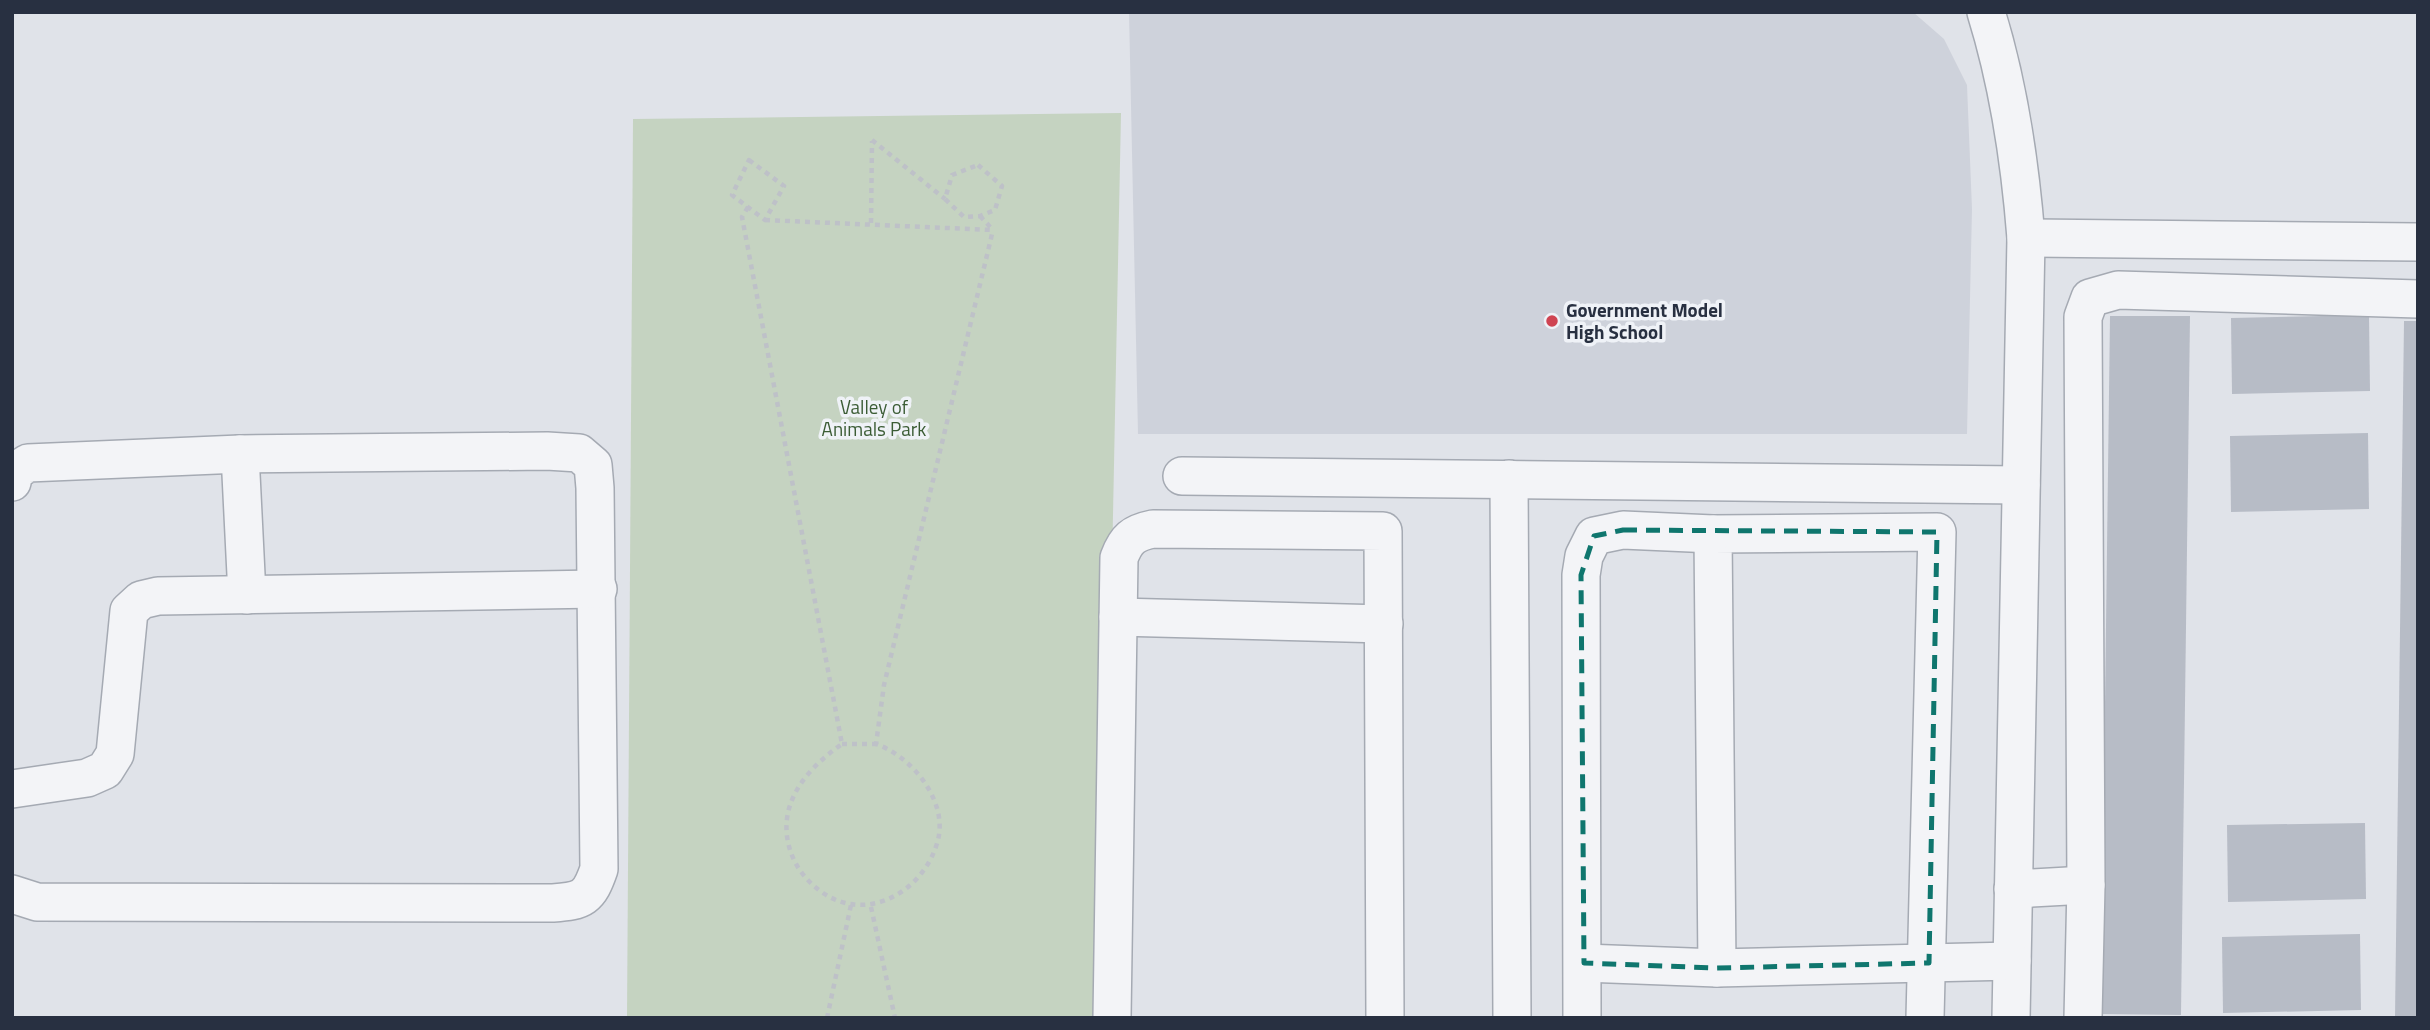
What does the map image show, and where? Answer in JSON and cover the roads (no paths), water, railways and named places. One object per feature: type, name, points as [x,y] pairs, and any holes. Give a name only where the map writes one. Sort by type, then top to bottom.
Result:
[{"type":"street","points":[[1986,12],[1999,55],[2019,159],[2026,239],[2011,1018]]},
{"type":"street","points":[[2026,239],[2418,242]]},
{"type":"street","points":[[2083,1018],[2086,885],[2083,317],[2090,298],[2118,290],[2418,299]]},
{"type":"street","points":[[12,482],[14,472],[29,463],[240,454],[579,453],[593,465],[598,589],[599,869],[592,891],[575,901],[37,902],[12,894]]},
{"type":"street","points":[[240,454],[247,595]]},
{"type":"street","points":[[1182,476],[2021,485]]},
{"type":"street","points":[[1509,479],[1513,1018]]},
{"type":"street","points":[[1112,1018],[1119,558],[1125,541],[1137,532],[1153,529],[1383,531],[1385,1018]]},
{"type":"street","points":[[1582,1018],[1584,963],[1581,575],[1584,556],[1594,536],[1623,530],[1713,534],[1937,532],[1929,963],[1925,1018]]},
{"type":"street","points":[[1713,534],[1717,968]]},
{"type":"street","points":[[12,789],[87,778],[105,770],[115,754],[126,625],[129,611],[141,600],[158,596],[598,589]]},
{"type":"street","points":[[1118,617],[1384,624]]},
{"type":"street","points":[[2013,889],[2086,885]]},
{"type":"street","points":[[1584,963],[1717,968],[2012,961]]},
{"type":"place","name":"Government Model High School","points":[[1552,321]]},
{"type":"park label","name":"Valley of Animals Park","points":[[874,418]]}]
